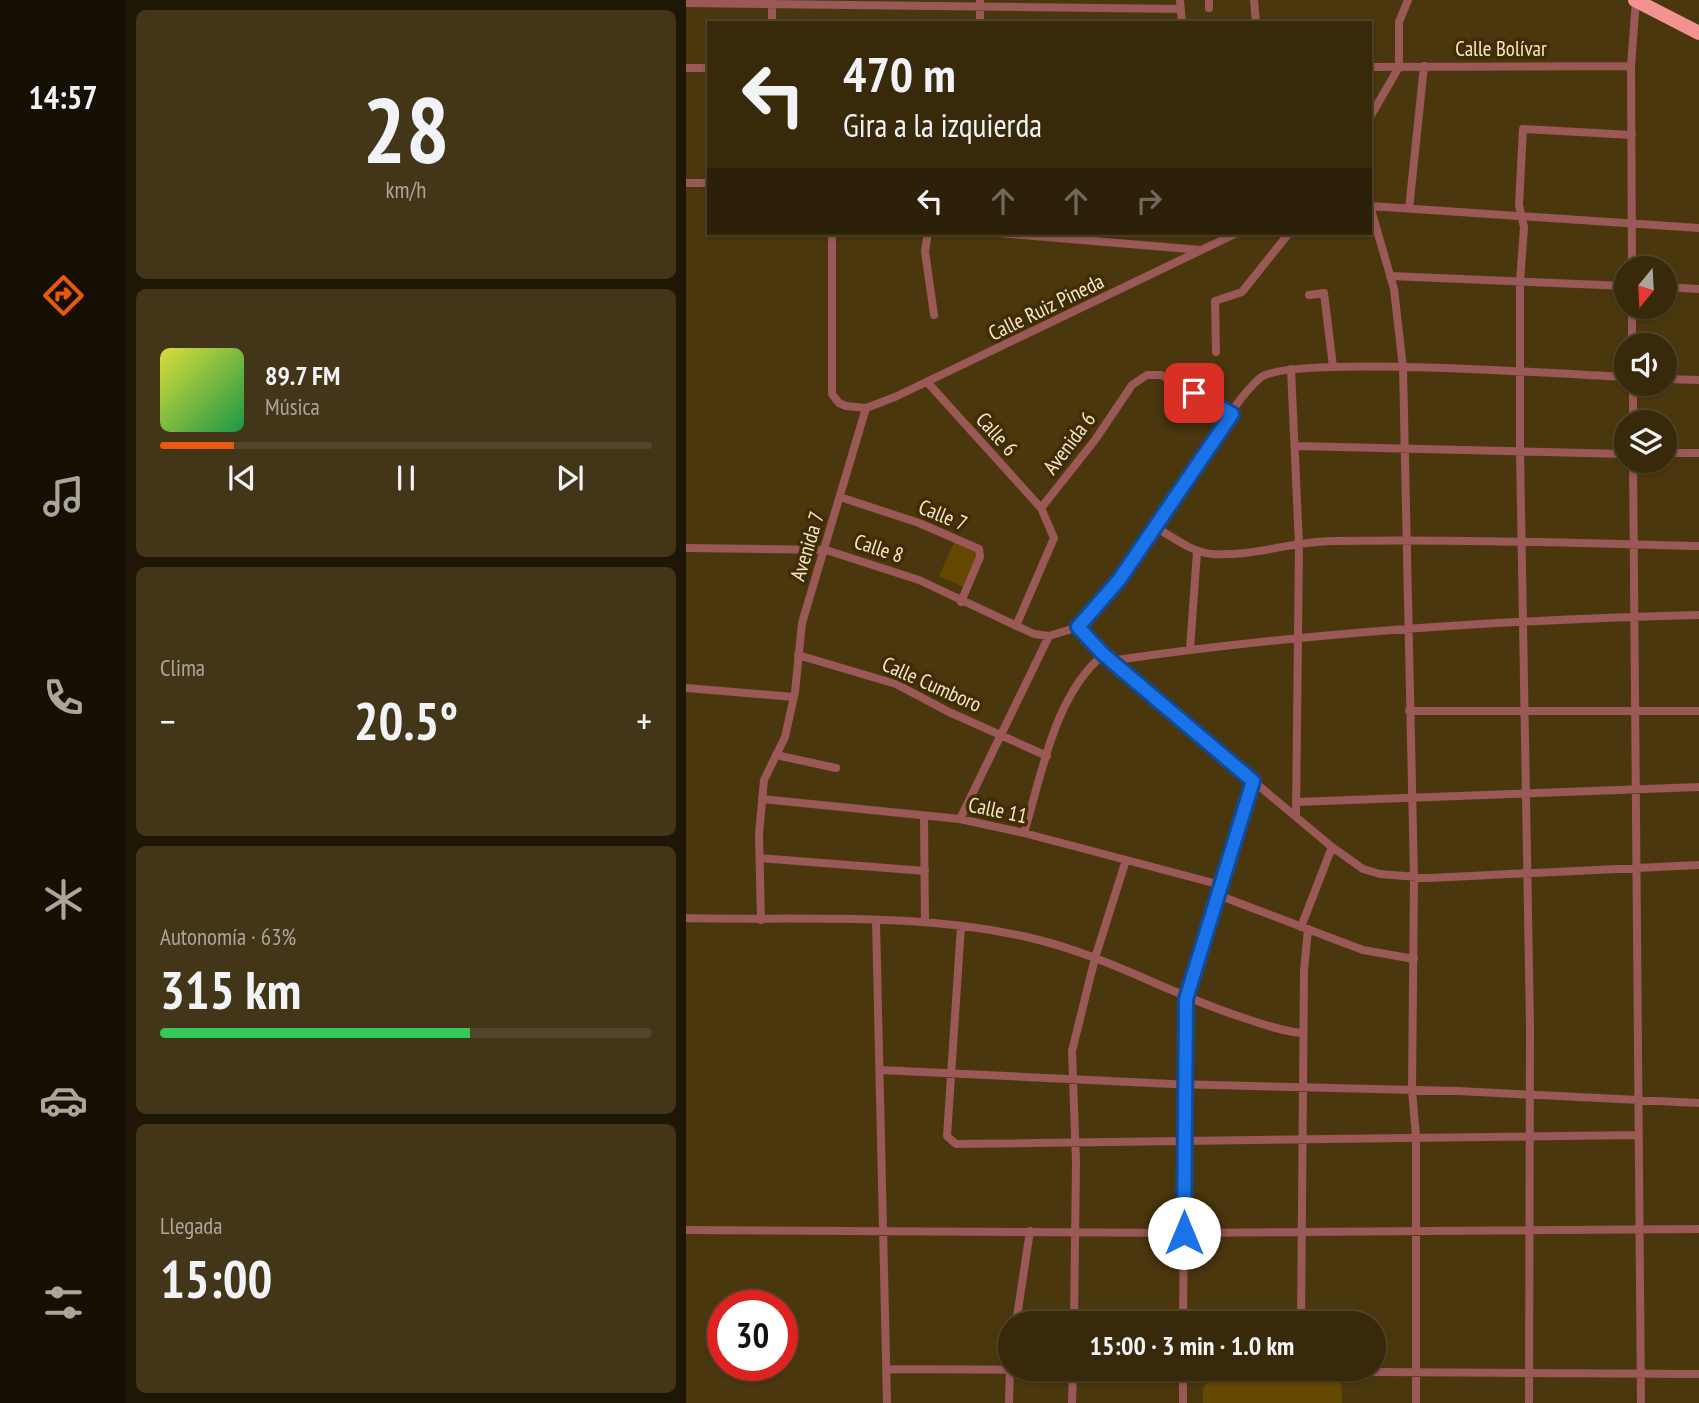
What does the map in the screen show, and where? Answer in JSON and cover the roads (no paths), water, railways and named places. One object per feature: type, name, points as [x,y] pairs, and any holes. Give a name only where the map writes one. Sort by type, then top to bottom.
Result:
[{"type":"highway","points":[[1635,0],[1699,33]]},
{"type":"street","points":[[1254,0],[1255,21]]},
{"type":"street","points":[[1373,106],[1399,67],[1399,22],[1408,0]]},
{"type":"street","points":[[1632,256],[1632,66],[1635,0]]},
{"type":"street","points":[[772,3],[772,21]]},
{"type":"street","points":[[686,4],[1180,4]]},
{"type":"street","points":[[1409,209],[1424,66]]},
{"type":"street","name":"Calle Bolívar","points":[[1372,67],[1632,66]]},
{"type":"street","points":[[686,68],[707,68]]},
{"type":"street","points":[[1530,1403],[1530,1095],[1520,451],[1522,217],[1519,205],[1524,129],[1632,135]]},
{"type":"street","points":[[686,183],[707,183]]},
{"type":"street","points":[[1372,206],[1699,228]]},
{"type":"street","points":[[1372,213],[1390,276],[1400,326],[1402,368],[1404,540],[1413,799],[1412,1090],[1416,1137],[1416,1403]]},
{"type":"street","points":[[832,235],[832,394],[846,406],[866,408]]},
{"type":"street","points":[[928,235],[925,251],[934,315]]},
{"type":"street","points":[[1034,235],[1202,250]]},
{"type":"street","points":[[1126,245],[1127,235]]},
{"type":"street","name":"Calle Ruiz Pineda","points":[[866,408],[928,383],[1233,235]]},
{"type":"street","points":[[1216,352],[1215,302],[1242,292],[1287,235]]},
{"type":"street","points":[[1390,276],[1614,285]]},
{"type":"street","points":[[1677,288],[1699,289]]},
{"type":"street","points":[[1309,295],[1324,293],[1333,367]]},
{"type":"street","points":[[960,819],[1049,636],[1078,627],[1119,580],[1232,414],[1261,377],[1291,369],[1333,367],[1614,376]]},
{"type":"street","points":[[1291,369],[1299,545],[1296,816]]},
{"type":"street","name":"Avenida 6","points":[[1041,508],[1140,379],[1161,375],[1232,414]]},
{"type":"street","points":[[1677,379],[1699,380]]},
{"type":"street","name":"Calle 6","points":[[928,383],[1041,508]]},
{"type":"street","name":"Avenida 7","points":[[761,920],[760,858],[764,780],[785,737],[794,697],[805,613],[826,550],[866,408]]},
{"type":"street","points":[[1296,446],[1614,454]]},
{"type":"street","points":[[1677,453],[1699,453]]},
{"type":"street","points":[[1633,473],[1641,1403]]},
{"type":"street","name":"Calle 7","points":[[839,497],[919,523],[979,549],[980,557],[961,602]]},
{"type":"street","points":[[1016,626],[1054,538],[1041,508]]},
{"type":"street","points":[[1155,527],[1197,552],[1235,553],[1312,541],[1404,540],[1699,546]]},
{"type":"street","name":"Calle 8","points":[[686,548],[826,550],[919,580],[1034,634],[1049,636]]},
{"type":"street","points":[[1190,649],[1197,552]]},
{"type":"street","points":[[1024,833],[1047,756],[1075,687],[1091,664],[1107,658],[1300,638],[1521,620],[1699,615]]},
{"type":"street","points":[[1078,627],[1107,658],[1332,848],[1363,869],[1414,878],[1699,865]]},
{"type":"street","name":"Calle Cumboro","points":[[798,655],[896,684],[1047,756]]},
{"type":"street","points":[[686,688],[794,697]]},
{"type":"street","points":[[1409,711],[1699,711]]},
{"type":"street","points":[[776,755],[836,768]]},
{"type":"street","points":[[1183,1311],[1186,999],[1253,781]]},
{"type":"street","points":[[1296,802],[1699,787]]},
{"type":"street","name":"Calle 11","points":[[762,799],[960,819],[1024,833],[1221,885]]},
{"type":"street","points":[[924,817],[925,922]]},
{"type":"street","points":[[1301,1311],[1305,928],[1332,848]]},
{"type":"street","points":[[760,858],[925,871]]},
{"type":"street","points":[[1074,1311],[1076,1140],[1072,1051],[1076,1025],[1126,860]]},
{"type":"street","points":[[1218,895],[1380,955],[1414,959]]},
{"type":"street","points":[[686,918],[925,922],[1042,941],[1095,958],[1186,999],[1282,1031],[1303,1033]]},
{"type":"street","points":[[876,921],[887,1403]]},
{"type":"street","points":[[961,926],[947,1136],[949,1141],[956,1144],[1076,1140],[1639,1135]]},
{"type":"street","points":[[880,1070],[1185,1085],[1412,1090],[1699,1102]]},
{"type":"street","points":[[686,1230],[1184,1233],[1699,1229]]},
{"type":"street","points":[[1018,1311],[1030,1231]]},
{"type":"street","points":[[886,1369],[998,1369]]},
{"type":"street","points":[[1386,1371],[1699,1374]]},
{"type":"street","points":[[1009,1403],[1010,1381]]},
{"type":"street","points":[[1072,1403],[1073,1381]]},
{"type":"street","points":[[1183,1381],[1183,1403]]}]
